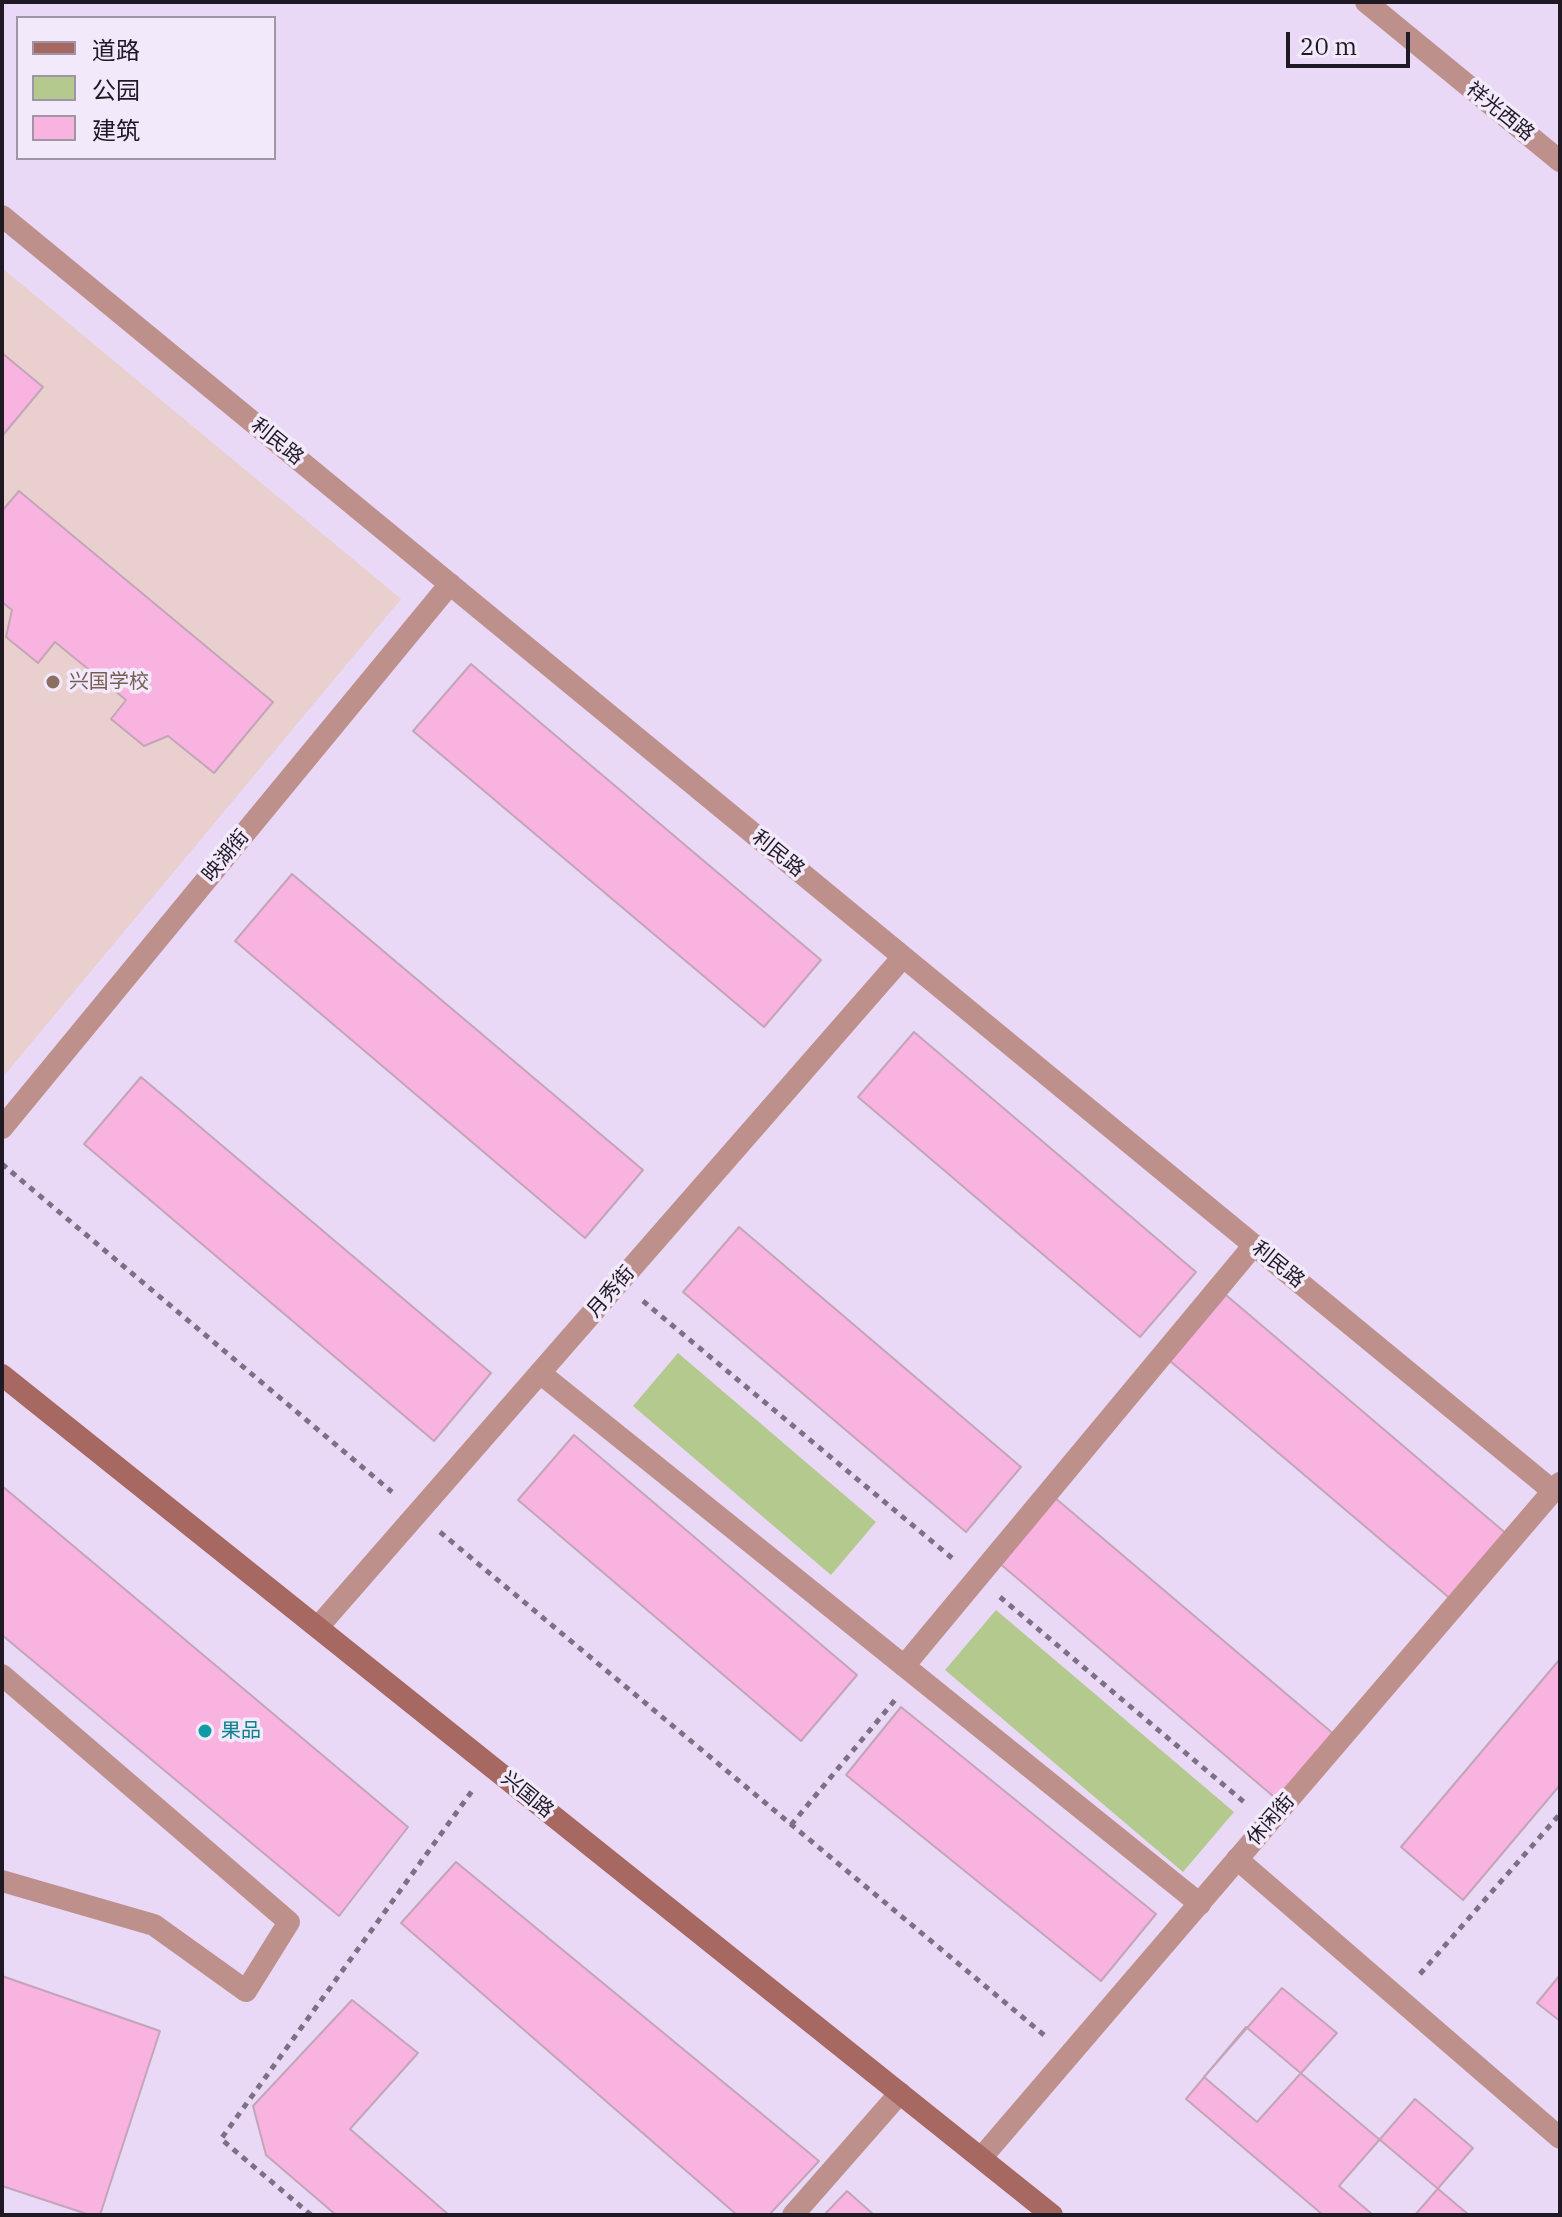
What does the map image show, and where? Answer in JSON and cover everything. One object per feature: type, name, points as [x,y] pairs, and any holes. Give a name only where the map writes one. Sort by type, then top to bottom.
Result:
[{"type":"main road","name":"兴国路","points":[[2,1375],[1052,2215]]},
{"type":"street","name":"祥光西路","points":[[1366,2],[1560,161]]},
{"type":"street","name":"利民路","points":[[2,216],[1254,1245],[1557,1487]]},
{"type":"street","name":"映湖街","points":[[2,1128],[450,584]]},
{"type":"street","name":"月秀街","points":[[318,1627],[903,957]]},
{"type":"street","points":[[910,1670],[977,1578],[1254,1245]]},
{"type":"street","points":[[540,1373],[1200,1904]]},
{"type":"street","name":"休闲街","points":[[982,2157],[1557,1487]]},
{"type":"street","points":[[2,1675],[289,1922],[246,1991],[154,1925],[2,1881]]},
{"type":"street","points":[[1237,1859],[1560,2138]]},
{"type":"street","points":[[793,2215],[900,2093]]},
{"type":"path","points":[[2,1164],[1069,2056]]},
{"type":"path","points":[[620,1282],[1269,1823]]},
{"type":"path","points":[[791,1825],[910,1670]]},
{"type":"path","points":[[311,2215],[221,2139],[490,1765]]},
{"type":"path","points":[[1398,1999],[1560,1814]]},
{"type":"shaded area","name":"兴国学校","points":[[2,268],[401,599],[2,1078],[2,602],[12,610],[6,637],[38,663],[55,642],[126,700],[112,720],[144,745],[168,736],[214,773],[273,703],[19,491],[2,511]]},
{"type":"green space","points":[[678,1353],[876,1522],[831,1575],[633,1406]]},
{"type":"green space","points":[[996,1610],[1234,1812],[1183,1872],[945,1670]]},
{"type":"building","points":[[2,353],[43,387],[3,435],[2,434]]},
{"type":"building","points":[[19,491],[273,702],[214,773],[168,736],[144,746],[111,719],[126,700],[55,642],[38,663],[6,637],[12,610],[2,602],[2,511]]},
{"type":"building","points":[[471,664],[821,960],[764,1027],[413,731]]},
{"type":"building","points":[[292,874],[643,1170],[585,1238],[235,941]]},
{"type":"building","points":[[914,1032],[1196,1272],[1140,1337],[858,1097]]},
{"type":"building","points":[[141,1077],[491,1373],[434,1441],[84,1144]]},
{"type":"building","points":[[739,1227],[1021,1467],[966,1532],[683,1292]]},
{"type":"building","points":[[1226,1295],[1509,1536],[1453,1601],[1170,1361]]},
{"type":"building","points":[[574,1435],[857,1675],[801,1741],[518,1500]]},
{"type":"building","name":"果品","points":[[2,1486],[408,1827],[339,1916],[2,1635]]},
{"type":"building","points":[[1054,1497],[1336,1736],[1280,1802],[998,1562]]},
{"type":"building","points":[[1560,1659],[1560,1785],[1463,1900],[1401,1847]]},
{"type":"building","points":[[901,1707],[1156,1914],[1101,1981],[846,1775]]},
{"type":"building","points":[[456,1862],[819,2161],[769,2215],[737,2215],[401,1923]]},
{"type":"building","points":[[1560,1975],[1560,2021],[1537,2003]]},
{"type":"building","points":[[2,1976],[160,2031],[100,2215],[90,2215],[2,2186]]},
{"type":"building","points":[[1282,1988],[1337,2033],[1257,2122],[1204,2077]]},
{"type":"building","points":[[352,2000],[418,2053],[350,2129],[449,2215],[336,2215],[266,2155],[253,2106]]},
{"type":"building","points":[[1246,2027],[1469,2215],[1323,2215],[1186,2099]]},
{"type":"building","points":[[1415,2099],[1473,2148],[1415,2215],[1373,2215],[1339,2186]]},
{"type":"building","points":[[847,2191],[874,2215],[824,2215]]},
{"type":"place","name":"兴国学校","points":[[53,682]]},
{"type":"place","name":"果品","points":[[205,1731]]}]
